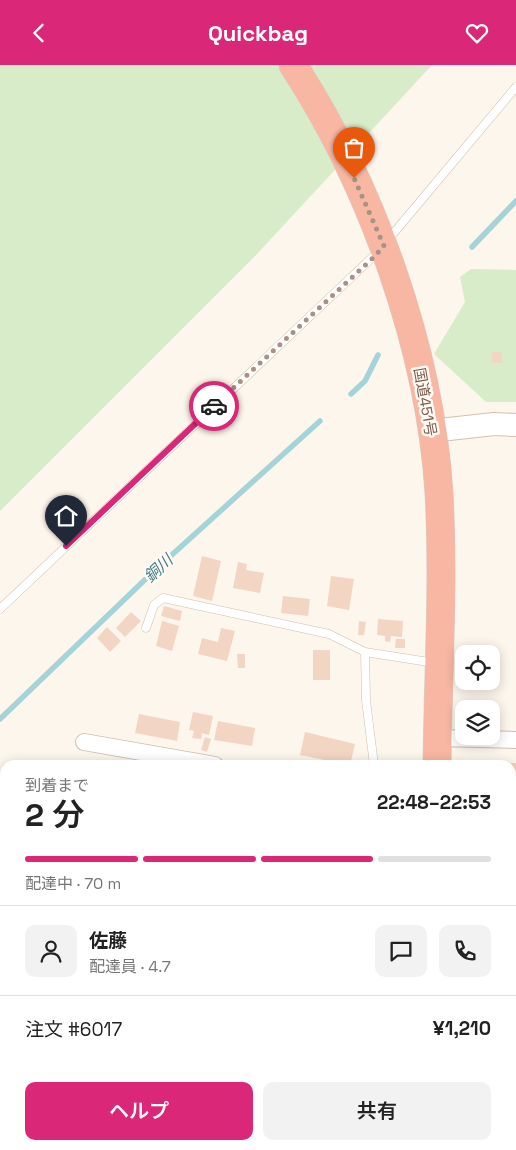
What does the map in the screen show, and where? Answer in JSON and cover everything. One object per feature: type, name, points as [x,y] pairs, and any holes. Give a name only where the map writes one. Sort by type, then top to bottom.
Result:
[{"type":"highway","name":"国道451号","points":[[293,65],[340,147],[368,209],[384,246],[413,335],[431,431],[439,492],[441,598],[437,760]]},
{"type":"street","points":[[431,431],[494,424],[516,425]]},
{"type":"street","points":[[437,738],[516,740]]},
{"type":"street","points":[[84,742],[187,760]]},
{"type":"lane","points":[[0,609],[375,256],[516,87]]},
{"type":"lane","points":[[146,628],[154,605],[163,598],[329,634],[366,652],[439,664]]},
{"type":"lane","points":[[366,652],[366,700],[373,760]]},
{"type":"green space","points":[[0,65],[432,65],[257,254],[0,511]]},
{"type":"green space","points":[[471,269],[516,270],[516,402],[486,402],[434,354],[465,302],[460,277]]},
{"type":"building","points":[[492,352],[502,352],[502,363],[492,363]]},
{"type":"building","points":[[202,556],[221,561],[212,601],[193,596]]},
{"type":"building","points":[[238,562],[247,564],[246,570],[264,573],[260,593],[233,588]]},
{"type":"building","points":[[331,576],[354,579],[349,610],[327,606]]},
{"type":"building","points":[[283,596],[310,599],[308,616],[281,613]]},
{"type":"building","points":[[164,606],[182,611],[180,621],[161,616]]},
{"type":"building","points":[[131,612],[141,621],[125,637],[116,628]]},
{"type":"building","points":[[378,619],[403,621],[402,637],[391,636],[390,642],[385,641],[385,636],[377,635]]},
{"type":"building","points":[[162,621],[179,626],[172,651],[156,646]]},
{"type":"building","points":[[359,621],[366,622],[364,635],[358,635]]},
{"type":"building","points":[[107,627],[121,641],[110,652],[97,638]]},
{"type":"building","points":[[221,628],[235,631],[227,661],[198,654],[202,638],[218,642]]},
{"type":"building","points":[[396,639],[405,639],[405,648],[395,648]]},
{"type":"building","points":[[313,650],[330,650],[330,680],[313,680]]},
{"type":"building","points":[[237,654],[245,654],[245,668],[238,668]]},
{"type":"building","points":[[193,712],[213,716],[209,735],[202,733],[201,739],[192,738],[194,731],[189,730]]},
{"type":"building","points":[[139,714],[180,722],[177,741],[135,733]]},
{"type":"building","points":[[218,721],[255,728],[252,746],[214,740]]},
{"type":"building","points":[[305,732],[355,744],[351,760],[325,760],[300,755]]},
{"type":"building","points":[[205,737],[211,739],[207,752],[201,750]]},
{"type":"waterway","name":"銅川","points":[[472,247],[516,201]]},
{"type":"waterway","name":"銅川","points":[[351,394],[365,381],[378,355]]},
{"type":"waterway","name":"銅川","points":[[0,719],[154,571],[320,421]]},
{"type":"way so far","points":[[214,406],[384,246],[354,178]]},
{"type":"route","points":[[66,546],[214,406]]}]
